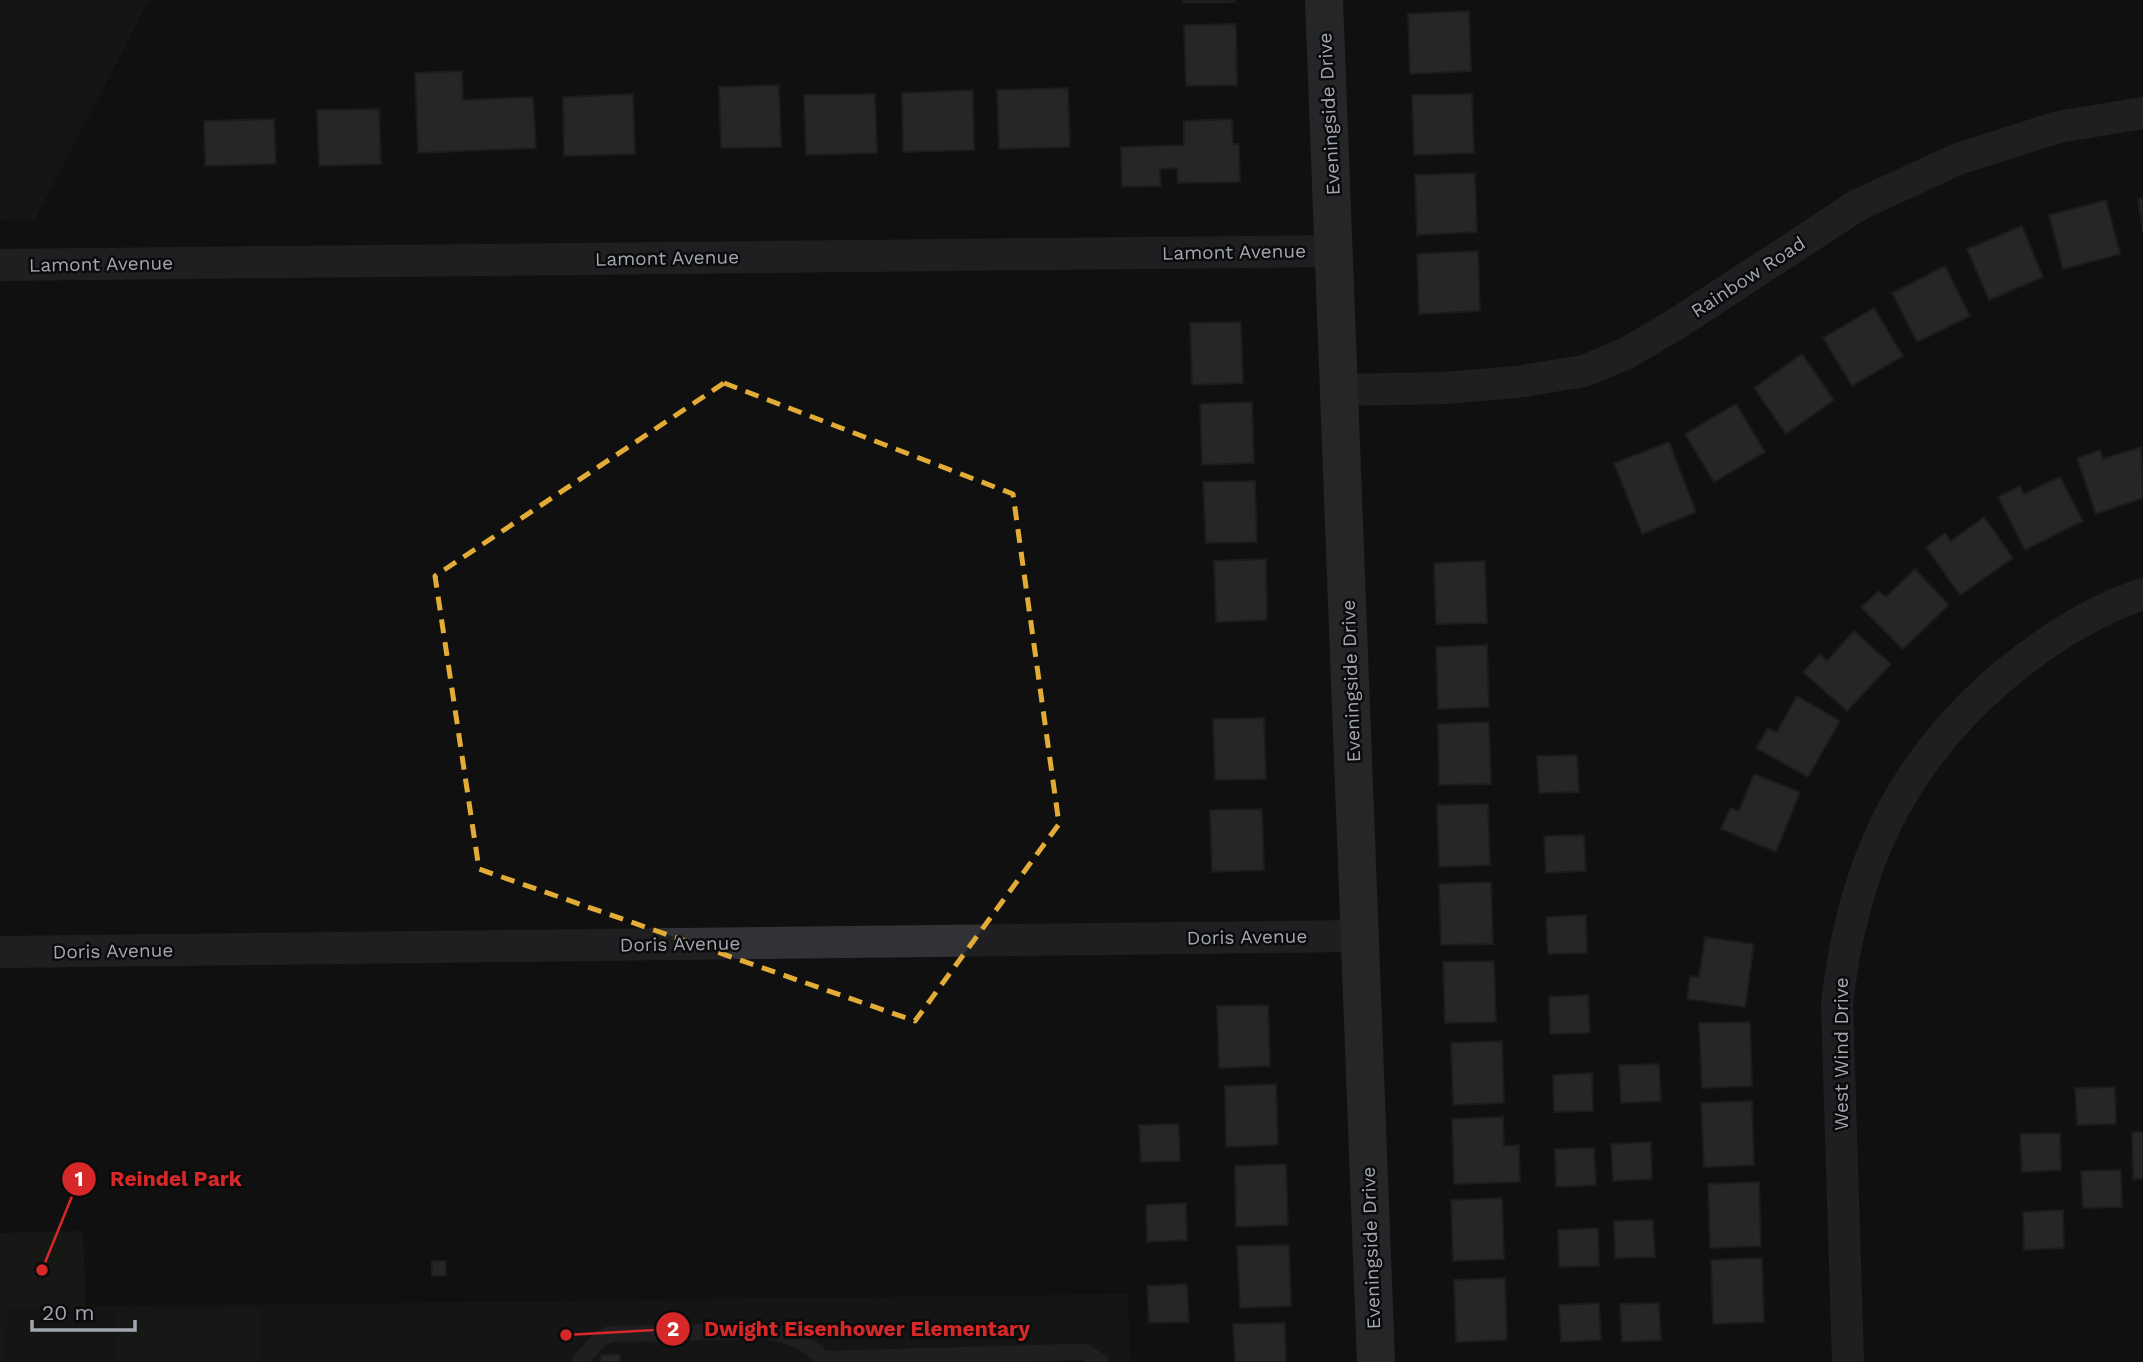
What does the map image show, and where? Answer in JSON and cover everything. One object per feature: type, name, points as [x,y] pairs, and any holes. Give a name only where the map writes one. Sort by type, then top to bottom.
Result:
[{"type":"street","name":"Eveningside Drive","points":[[1324,0],[1341,390],[1376,1362]]},
{"type":"street","name":"Rainbow Road","points":[[1341,390],[1493,384],[1584,371],[1627,353],[1676,324],[1858,205],[1933,171],[2058,127],[2143,113]]},
{"type":"street","name":"Lamont Avenue","points":[[0,265],[1335,251]]},
{"type":"street","name":"West Wind Drive","points":[[1848,1362],[1837,1046],[1841,969],[1863,882],[1882,830],[1920,762],[1967,709],[2047,641],[2143,594]]},
{"type":"street","name":"Doris Avenue","points":[[0,952],[1360,936]]},
{"type":"lane","points":[[579,1362],[600,1339],[610,1334],[765,1331],[785,1333],[802,1340],[825,1361],[1085,1352],[1101,1362]]},
{"type":"highlighted area","points":[[724,383],[1013,494],[1059,824],[915,1021],[479,869],[435,576]]},
{"type":"shaded area","points":[[0,0],[149,0],[34,221],[0,220]]},
{"type":"shaded area","points":[[83,1231],[86,1307],[2,1308],[4,1362],[0,1362],[0,1233]]},
{"type":"shaded area","points":[[1128,1294],[1130,1362],[4,1362],[2,1308]]},
{"type":"shaded area","points":[[260,1308],[260,1362],[118,1362],[116,1316],[120,1312]]},
{"type":"building","points":[[1183,0],[1234,0],[1235,2],[1183,3]]},
{"type":"building","points":[[1469,11],[1471,71],[1410,74],[1408,14]]},
{"type":"building","points":[[1236,24],[1237,85],[1186,86],[1184,25]]},
{"type":"building","points":[[462,71],[463,100],[533,97],[536,148],[418,153],[415,73]]},
{"type":"building","points":[[779,85],[781,147],[721,148],[719,87]]},
{"type":"building","points":[[1068,88],[1070,147],[999,149],[997,90]]},
{"type":"building","points":[[973,90],[974,150],[903,152],[902,93]]},
{"type":"building","points":[[633,94],[635,154],[564,156],[563,97]]},
{"type":"building","points":[[875,94],[877,153],[806,155],[804,95]]},
{"type":"building","points":[[1472,94],[1474,153],[1414,155],[1412,95]]},
{"type":"building","points":[[379,109],[381,164],[319,166],[317,110]]},
{"type":"building","points":[[274,119],[276,164],[205,166],[204,121]]},
{"type":"building","points":[[1232,119],[1233,144],[1239,144],[1240,182],[1178,183],[1177,168],[1160,169],[1161,186],[1122,187],[1121,147],[1184,145],[1184,121]]},
{"type":"building","points":[[1475,173],[1477,232],[1417,235],[1415,175]]},
{"type":"building","points":[[2143,198],[2143,232],[2138,199]]},
{"type":"building","points":[[2106,200],[2120,254],[2063,269],[2049,215]]},
{"type":"building","points":[[2022,226],[2043,277],[1989,300],[1967,249]]},
{"type":"building","points":[[1478,251],[1480,311],[1419,314],[1417,254]]},
{"type":"building","points":[[1945,266],[1970,316],[1917,342],[1892,293]]},
{"type":"building","points":[[1874,308],[1903,356],[1852,386],[1823,338]]},
{"type":"building","points":[[1241,322],[1243,383],[1192,385],[1190,323]]},
{"type":"building","points":[[1802,354],[1834,400],[1786,434],[1754,388]]},
{"type":"building","points":[[1252,402],[1254,463],[1202,465],[1200,404]]},
{"type":"building","points":[[1736,404],[1765,452],[1714,482],[1685,434]]},
{"type":"building","points":[[1669,442],[1696,512],[1642,534],[1614,463]]},
{"type":"building","points":[[2141,447],[2143,498],[2096,514],[2077,458],[2100,450],[2103,459]]},
{"type":"building","points":[[2060,477],[2083,521],[2025,550],[1998,497],[2020,486],[2024,494]]},
{"type":"building","points":[[1255,481],[1257,542],[1206,543],[1203,482]]},
{"type":"building","points":[[1984,517],[2013,558],[1960,595],[1926,547],[1945,533],[1951,541]]},
{"type":"building","points":[[1266,559],[1267,620],[1216,622],[1214,561]]},
{"type":"building","points":[[1485,561],[1487,623],[1436,624],[1434,563]]},
{"type":"building","points":[[1915,569],[1949,605],[1903,649],[1861,607],[1879,591],[1886,597]]},
{"type":"building","points":[[1854,631],[1891,664],[1847,711],[1803,672],[1820,654],[1827,661]]},
{"type":"building","points":[[1487,645],[1489,707],[1438,709],[1436,647]]},
{"type":"building","points":[[1797,696],[1840,721],[1808,777],[1756,748],[1768,728],[1777,732]]},
{"type":"building","points":[[1264,718],[1266,779],[1215,780],[1213,719]]},
{"type":"building","points":[[1489,722],[1491,784],[1439,785],[1438,724]]},
{"type":"building","points":[[1577,755],[1579,792],[1539,793],[1537,756]]},
{"type":"building","points":[[1754,774],[1800,792],[1776,852],[1721,829],[1730,808],[1739,811]]},
{"type":"building","points":[[1488,804],[1490,865],[1439,867],[1437,805]]},
{"type":"building","points":[[1262,809],[1264,870],[1212,872],[1210,810]]},
{"type":"building","points":[[1584,835],[1586,871],[1546,873],[1544,836]]},
{"type":"building","points":[[1491,882],[1493,944],[1441,945],[1439,884]]},
{"type":"building","points":[[1586,915],[1587,953],[1548,954],[1546,917]]},
{"type":"building","points":[[1705,937],[1754,944],[1745,1007],[1687,999],[1690,976],[1699,977]]},
{"type":"building","points":[[1494,961],[1496,1022],[1445,1023],[1443,962]]},
{"type":"building","points":[[1588,995],[1590,1033],[1550,1034],[1549,997]]},
{"type":"building","points":[[1268,1005],[1270,1066],[1219,1068],[1217,1006]]},
{"type":"building","points":[[1750,1022],[1752,1086],[1702,1088],[1699,1023]]},
{"type":"building","points":[[1502,1041],[1504,1103],[1453,1105],[1451,1043]]},
{"type":"building","points":[[1659,1064],[1661,1101],[1621,1103],[1619,1065]]},
{"type":"building","points":[[1592,1073],[1593,1111],[1554,1112],[1553,1075]]},
{"type":"building","points":[[1276,1084],[1278,1145],[1226,1147],[1225,1086]]},
{"type":"building","points":[[2115,1087],[2116,1124],[2077,1125],[2075,1088]]},
{"type":"building","points":[[1752,1101],[1754,1165],[1704,1167],[1701,1103]]},
{"type":"building","points":[[1503,1117],[1504,1146],[1519,1145],[1520,1182],[1454,1184],[1452,1119]]},
{"type":"building","points":[[1179,1124],[1180,1161],[1141,1162],[1139,1125]]},
{"type":"building","points":[[2132,1132],[2143,1132],[2143,1179],[2133,1179]]},
{"type":"building","points":[[2060,1133],[2061,1170],[2022,1172],[2020,1134]]},
{"type":"building","points":[[1651,1142],[1652,1179],[1613,1181],[1611,1144]]},
{"type":"building","points":[[1594,1148],[1596,1185],[1556,1187],[1555,1149]]},
{"type":"building","points":[[1286,1164],[1288,1225],[1236,1227],[1235,1166]]},
{"type":"building","points":[[2121,1170],[2122,1207],[2083,1208],[2081,1171]]},
{"type":"building","points":[[1759,1182],[1761,1246],[1710,1248],[1708,1184]]},
{"type":"building","points":[[1502,1198],[1504,1259],[1453,1261],[1451,1200]]},
{"type":"building","points":[[1186,1203],[1187,1240],[1147,1242],[1146,1205]]},
{"type":"building","points":[[2063,1210],[2064,1248],[2024,1250],[2023,1212]]},
{"type":"building","points":[[1653,1220],[1655,1257],[1615,1258],[1614,1221]]},
{"type":"building","points":[[1598,1228],[1599,1266],[1559,1267],[1558,1230]]},
{"type":"building","points":[[1289,1245],[1291,1306],[1240,1308],[1237,1246]]},
{"type":"building","points":[[1762,1258],[1764,1322],[1713,1324],[1711,1260]]},
{"type":"building","points":[[432,1261],[446,1261],[446,1276],[432,1276]]},
{"type":"building","points":[[1505,1278],[1507,1340],[1456,1342],[1454,1280]]},
{"type":"building","points":[[1187,1284],[1189,1322],[1149,1323],[1147,1286]]},
{"type":"building","points":[[1599,1303],[1601,1340],[1561,1342],[1559,1305]]},
{"type":"building","points":[[1659,1303],[1661,1340],[1622,1342],[1620,1304]]},
{"type":"building","points":[[1285,1323],[1286,1362],[1235,1362],[1233,1324]]},
{"type":"building","points":[[620,1354],[620,1362],[601,1362],[601,1355]]},
{"type":"place","name":"Reindel Park","points":[[42,1270]]},
{"type":"place","name":"Dwight Eisenhower Elementary","points":[[566,1335]]}]
